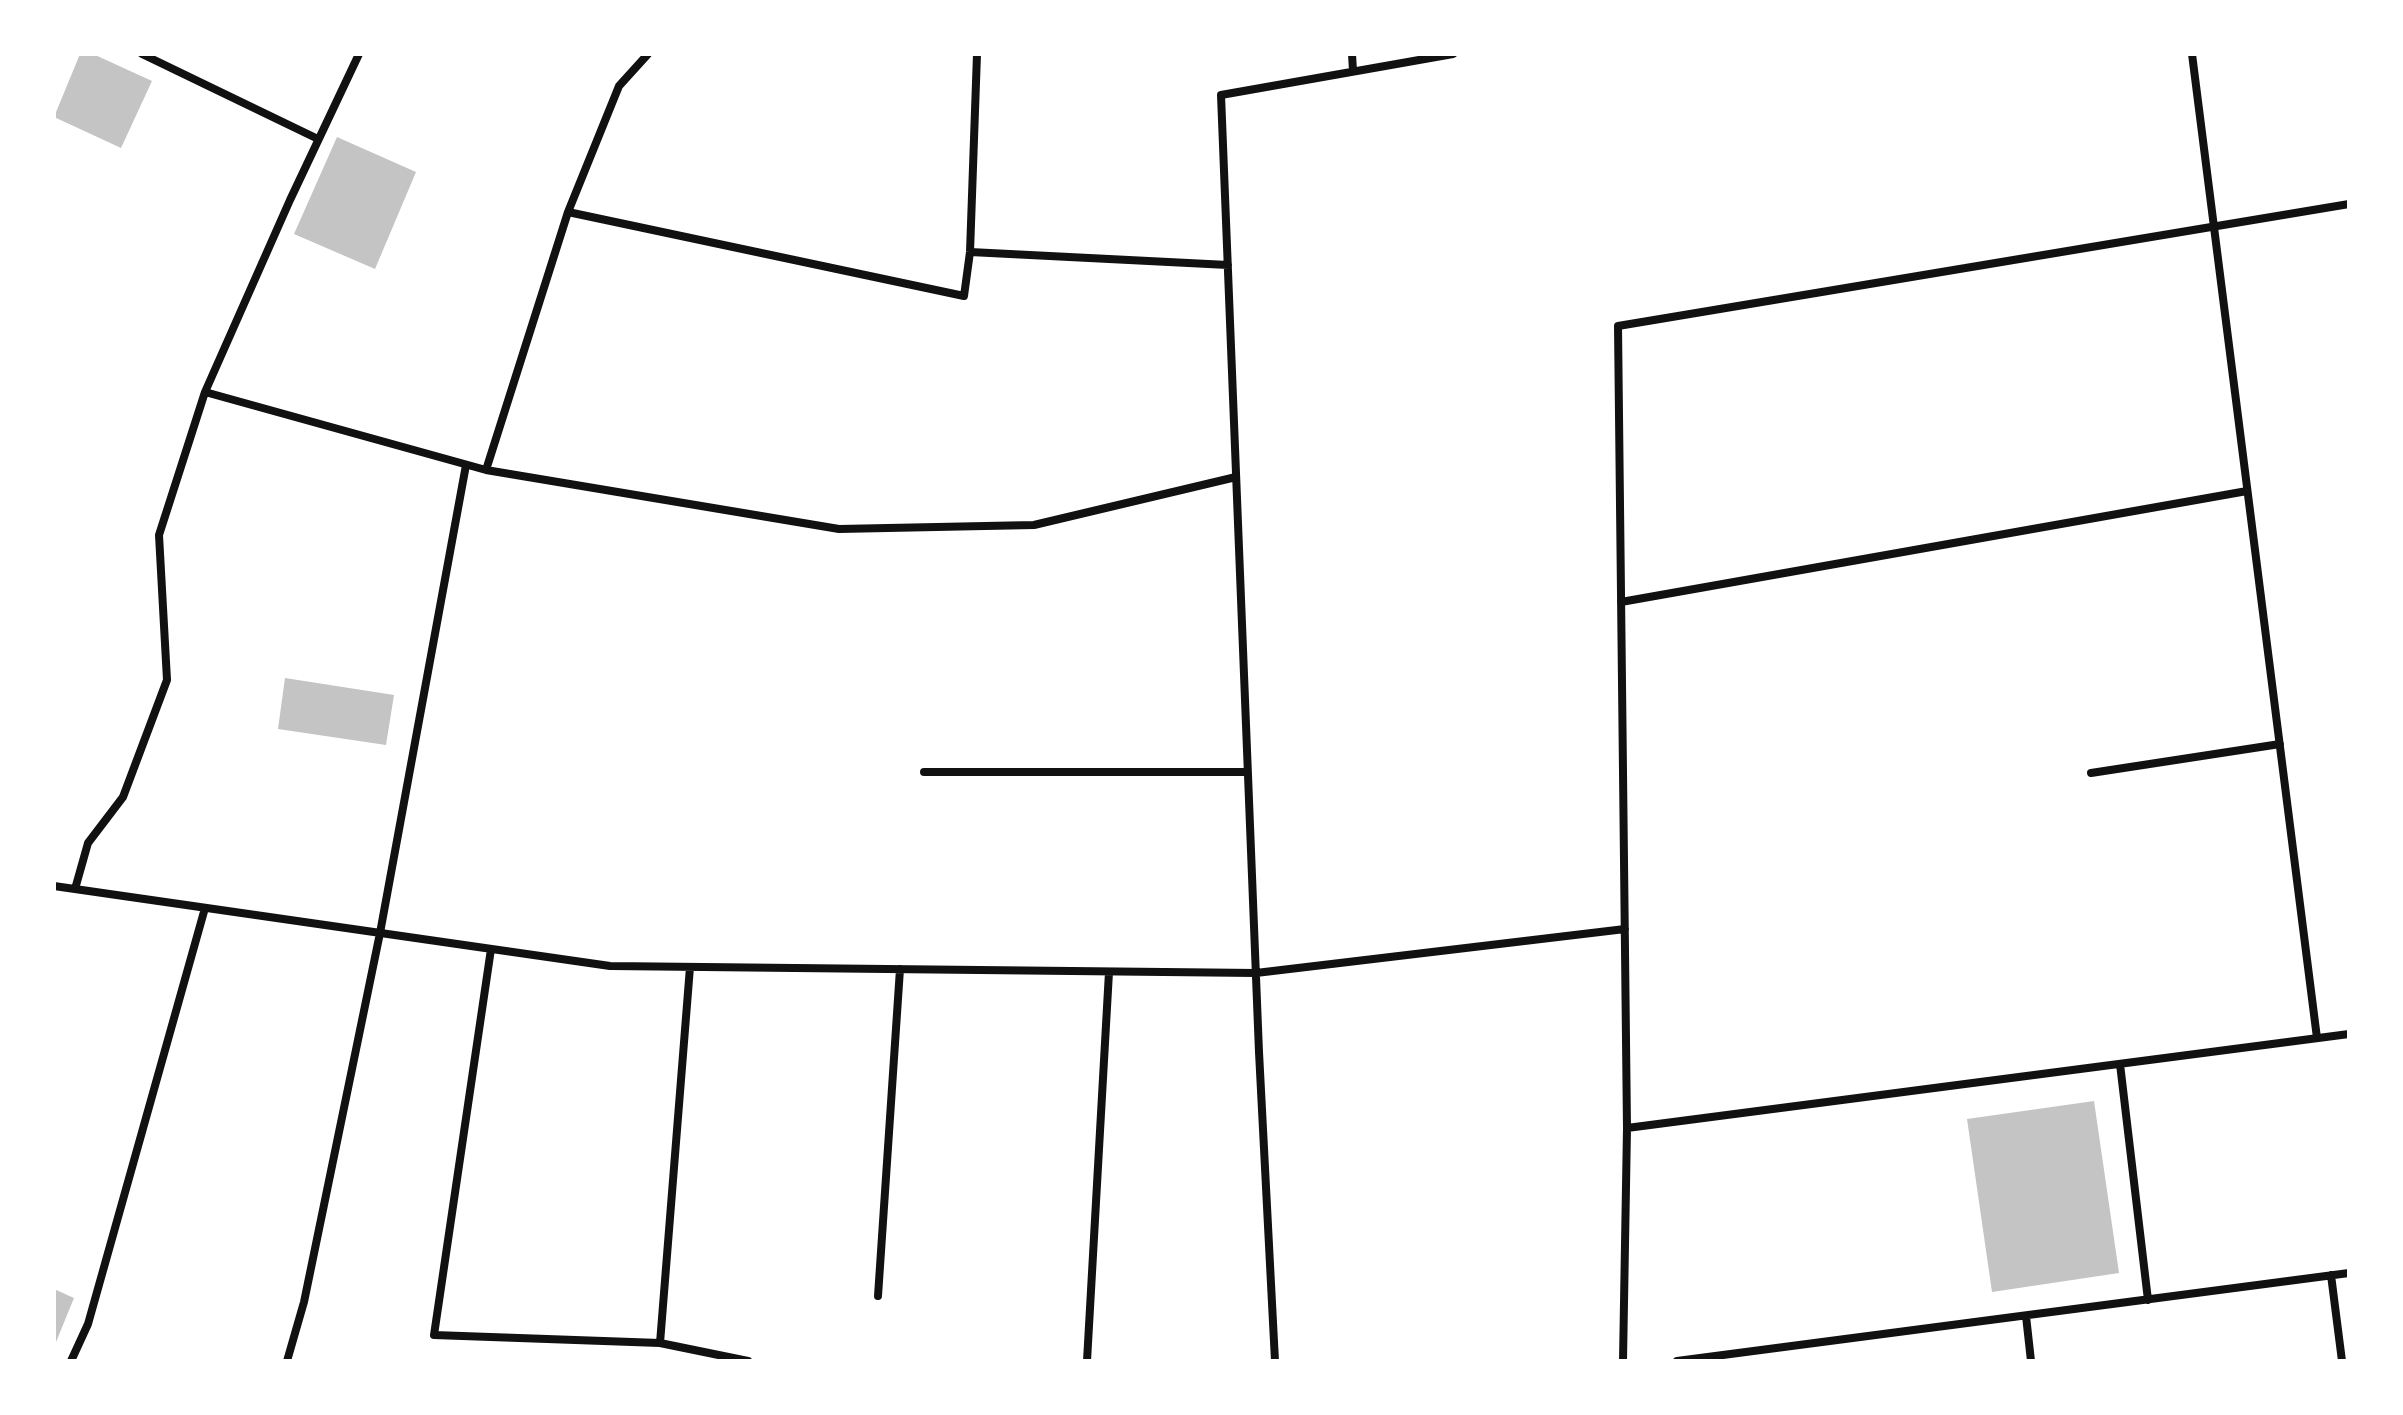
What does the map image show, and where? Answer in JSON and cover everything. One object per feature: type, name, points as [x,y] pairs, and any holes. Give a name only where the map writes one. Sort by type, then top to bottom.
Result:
[{"type":"street","points":[[142,54],[318,139]]},
{"type":"street","points":[[75,889],[88,843],[123,797],[167,680],[159,535],[205,392],[359,54]]},
{"type":"street","points":[[486,470],[568,212],[619,86],[648,54]]},
{"type":"street","points":[[568,212],[964,296],[970,252],[977,54]]},
{"type":"street","points":[[1352,54],[1353,71]]},
{"type":"street","points":[[1275,1361],[1247,772],[1221,95],[1453,54]]},
{"type":"street","points":[[2192,54],[2317,1038]]},
{"type":"street","points":[[1623,1361],[1627,1128],[1618,326],[2349,204]]},
{"type":"street","points":[[970,252],[1228,265]]},
{"type":"street","points":[[205,392],[486,470],[839,529],[1034,525],[1236,477]]},
{"type":"street","points":[[287,1361],[304,1302],[380,933],[466,465]]},
{"type":"street","points":[[1621,602],[2247,491]]},
{"type":"street","points":[[2091,773],[2280,744]]},
{"type":"street","points":[[924,772],[1247,772]]},
{"type":"street","points":[[54,886],[610,966],[1256,973],[1625,929]]},
{"type":"street","points":[[71,1361],[88,1324],[205,908]]},
{"type":"street","points":[[491,949],[434,1335],[660,1343],[748,1361]]},
{"type":"street","points":[[660,1343],[690,967]]},
{"type":"street","points":[[878,1296],[900,969]]},
{"type":"street","points":[[1087,1361],[1109,972]]},
{"type":"street","points":[[1627,1128],[2349,1034]]},
{"type":"street","points":[[2120,1064],[2148,1300]]},
{"type":"street","points":[[1677,1361],[1724,1358],[2349,1273]]},
{"type":"street","points":[[2331,1275],[2342,1361]]},
{"type":"street","points":[[2026,1316],[2031,1361]]},
{"type":"building","points":[[80,54],[93,54],[152,81],[121,148],[54,117]]},
{"type":"building","points":[[337,137],[416,172],[375,269],[294,234]]},
{"type":"building","points":[[285,678],[394,695],[386,745],[278,729]]},
{"type":"building","points":[[2094,1101],[2119,1273],[1992,1292],[1967,1119]]},
{"type":"building","points":[[54,1289],[74,1298],[54,1347]]}]
